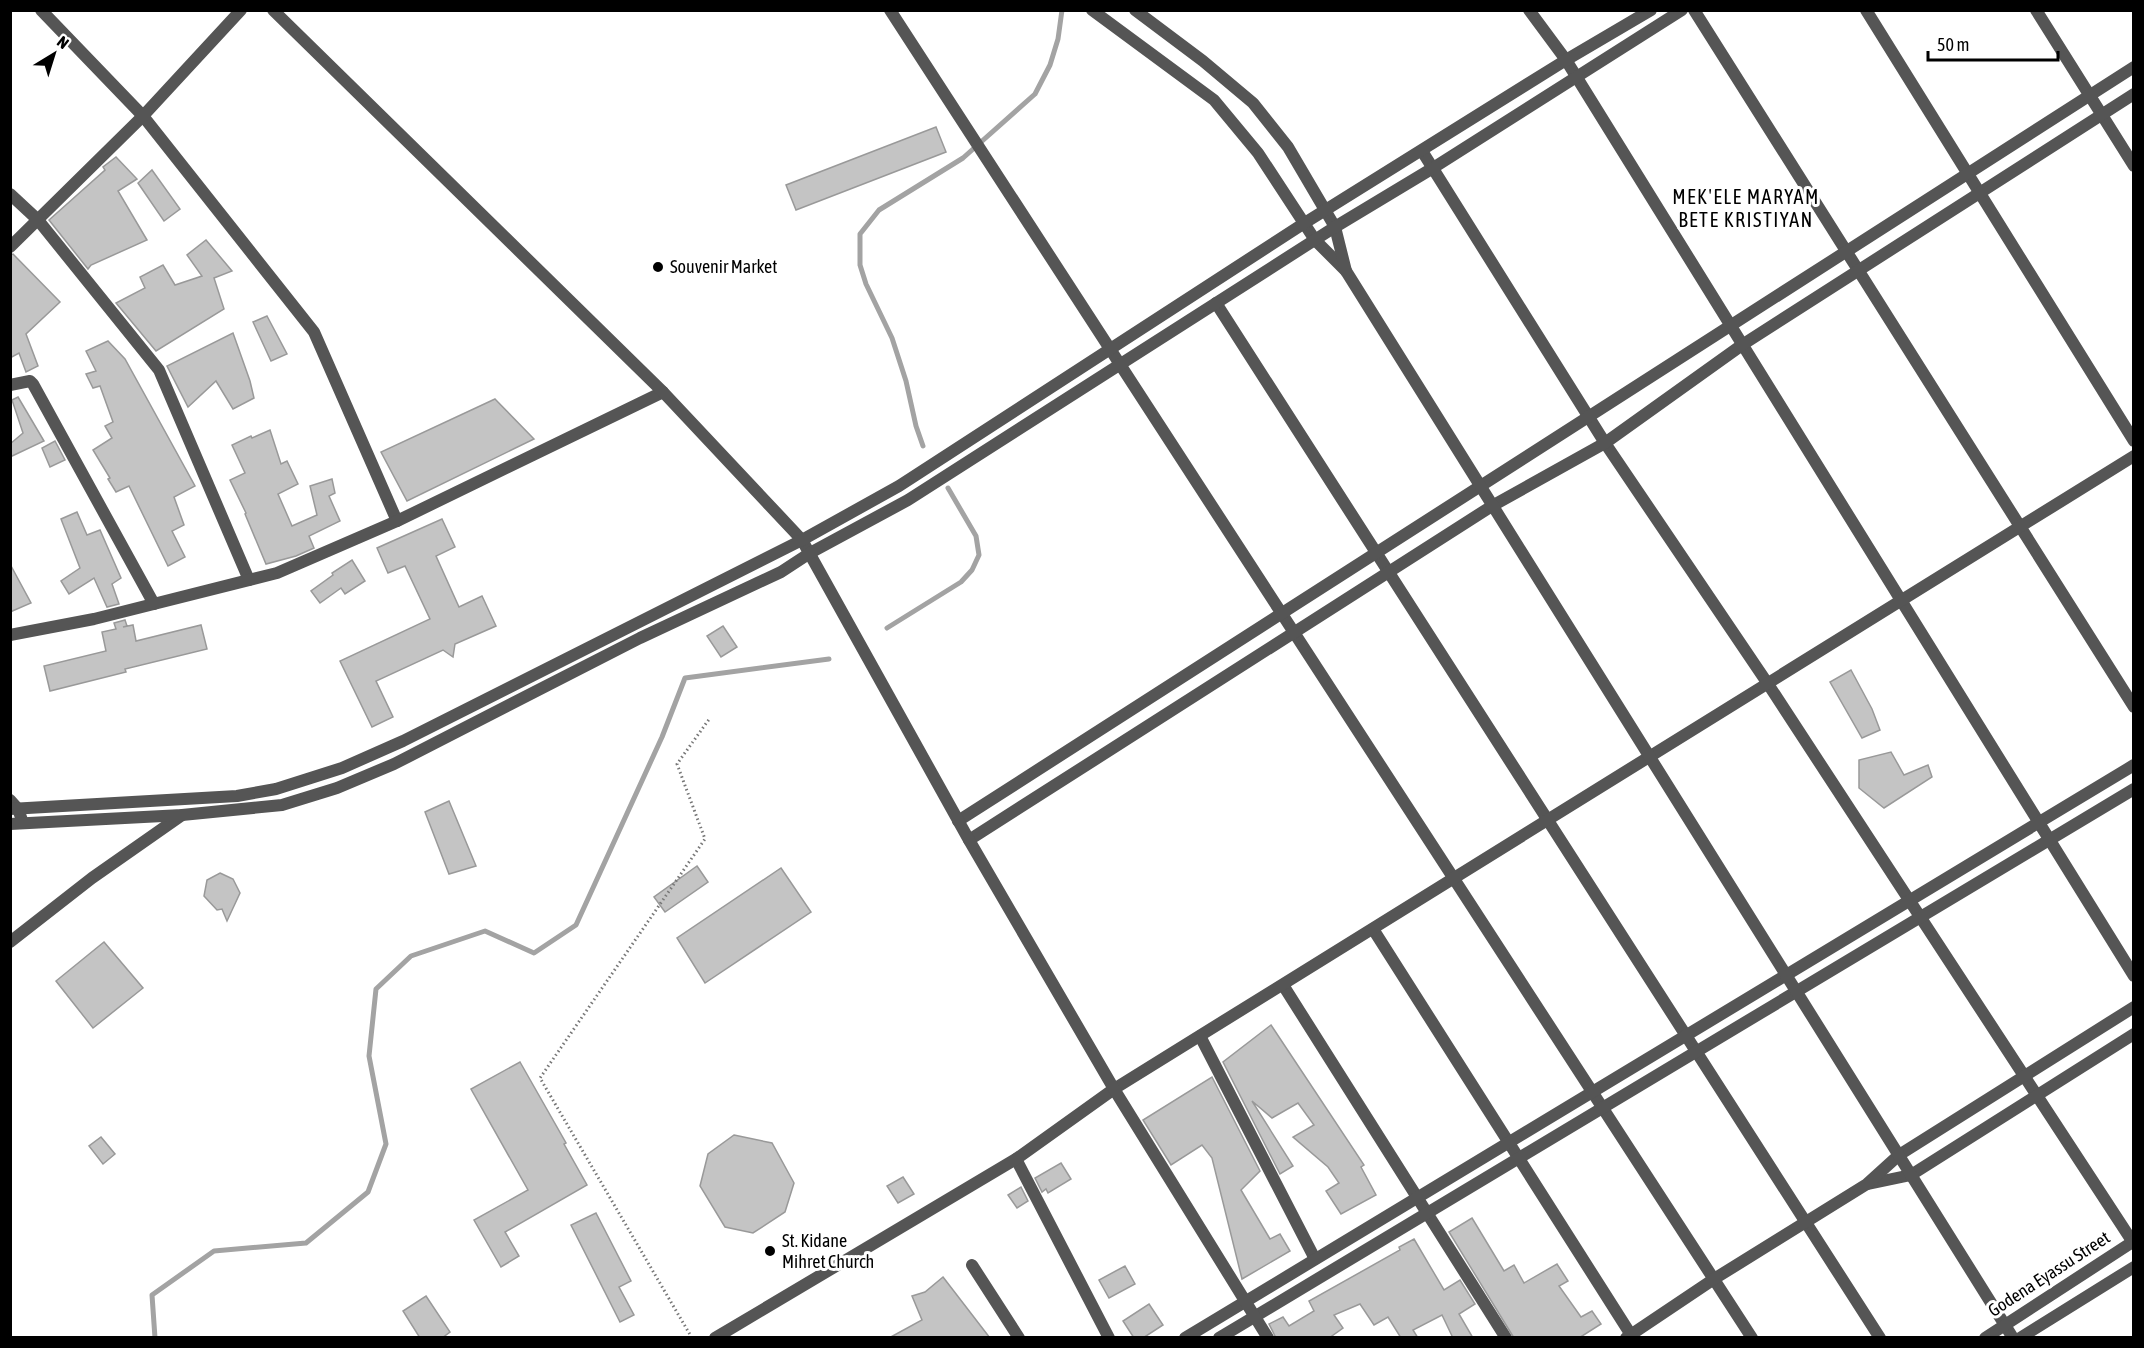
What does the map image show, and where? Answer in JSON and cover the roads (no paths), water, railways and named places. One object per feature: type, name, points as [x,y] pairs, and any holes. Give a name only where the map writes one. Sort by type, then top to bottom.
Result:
[{"type":"street","points":[[41,10],[143,116],[314,332],[397,521]]},
{"type":"street","points":[[10,247],[143,116],[241,10]]},
{"type":"street","points":[[273,10],[663,393],[802,540],[958,821],[1114,1089],[1268,1338]]},
{"type":"street","points":[[890,10],[1752,1338]]},
{"type":"street","points":[[1092,10],[1214,100],[1258,153],[1315,240],[1346,271],[2013,1338]]},
{"type":"street","points":[[1135,10],[1203,61],[1253,103],[1288,147],[1335,226],[1346,271]]},
{"type":"street","points":[[1528,10],[1566,60],[2133,976]]},
{"type":"street","points":[[1651,10],[1566,60],[1303,224],[899,486],[802,540],[471,708],[358,762],[304,782],[237,796],[13,806],[17,823],[182,814],[282,805],[337,788],[394,764],[640,638],[781,572],[810,553],[908,500],[1335,226],[1433,168],[1682,10]]},
{"type":"street","points":[[1694,10],[2133,707]]},
{"type":"street","points":[[1866,10],[2133,441]]},
{"type":"street","points":[[2036,10],[2133,166]]},
{"type":"street","points":[[958,821],[2133,67]]},
{"type":"street","points":[[969,840],[1492,506],[1605,443],[1742,345],[2133,94]]},
{"type":"street","points":[[1422,151],[1605,443],[1768,684],[2133,1242]]},
{"type":"street","points":[[10,194],[38,220],[159,370],[249,580]]},
{"type":"street","points":[[1216,303],[1880,1338]]},
{"type":"street","points":[[10,385],[30,381],[33,384],[154,604]]},
{"type":"street","points":[[10,635],[94,619],[277,573],[397,521],[663,393]]},
{"type":"street","points":[[715,1338],[1016,1159],[1114,1089],[2133,456]]},
{"type":"street","points":[[471,708],[477,722]]},
{"type":"street","points":[[1185,1338],[2133,765]]},
{"type":"street","points":[[1219,1338],[2133,789]]},
{"type":"street","points":[[10,942],[92,878],[182,814]]},
{"type":"street","points":[[1373,929],[1630,1336],[1867,1184],[1899,1155],[2133,1007]]},
{"type":"street","points":[[1283,985],[1506,1338]]},
{"type":"street","points":[[1867,1184],[1911,1175],[2133,1034]]},
{"type":"street","points":[[1200,1036],[1315,1259]]},
{"type":"street","points":[[1016,1159],[1109,1338]]},
{"type":"street","name":"Godena Eyassu Street","points":[[1985,1338],[2133,1242]]},
{"type":"street","points":[[972,1264],[1018,1338]]},
{"type":"street","name":"Godena Eyassu Street","points":[[2020,1338],[2133,1267]]},
{"type":"waterway","points":[[923,446],[892,338],[866,284],[860,265],[860,234],[879,210],[963,158],[1035,94],[1050,65],[1058,39],[1062,10]]},
{"type":"waterway","points":[[887,628],[961,582],[972,570],[979,555],[976,536],[948,488]]},
{"type":"waterway","points":[[155,1338],[152,1295],[214,1251],[306,1243],[368,1192],[386,1144],[369,1056],[376,989],[411,956],[485,931],[534,953],[576,925],[662,737],[685,678],[829,659]]},
{"type":"place","name":"Souvenir Market","points":[[658,267]]},
{"type":"place","name":"St. Kidane Mihret Church","points":[[770,1251]]},
{"type":"district","name":"MEK'ELE MARYAM BETE KRISTIYAN","points":[[1746,208]]}]
